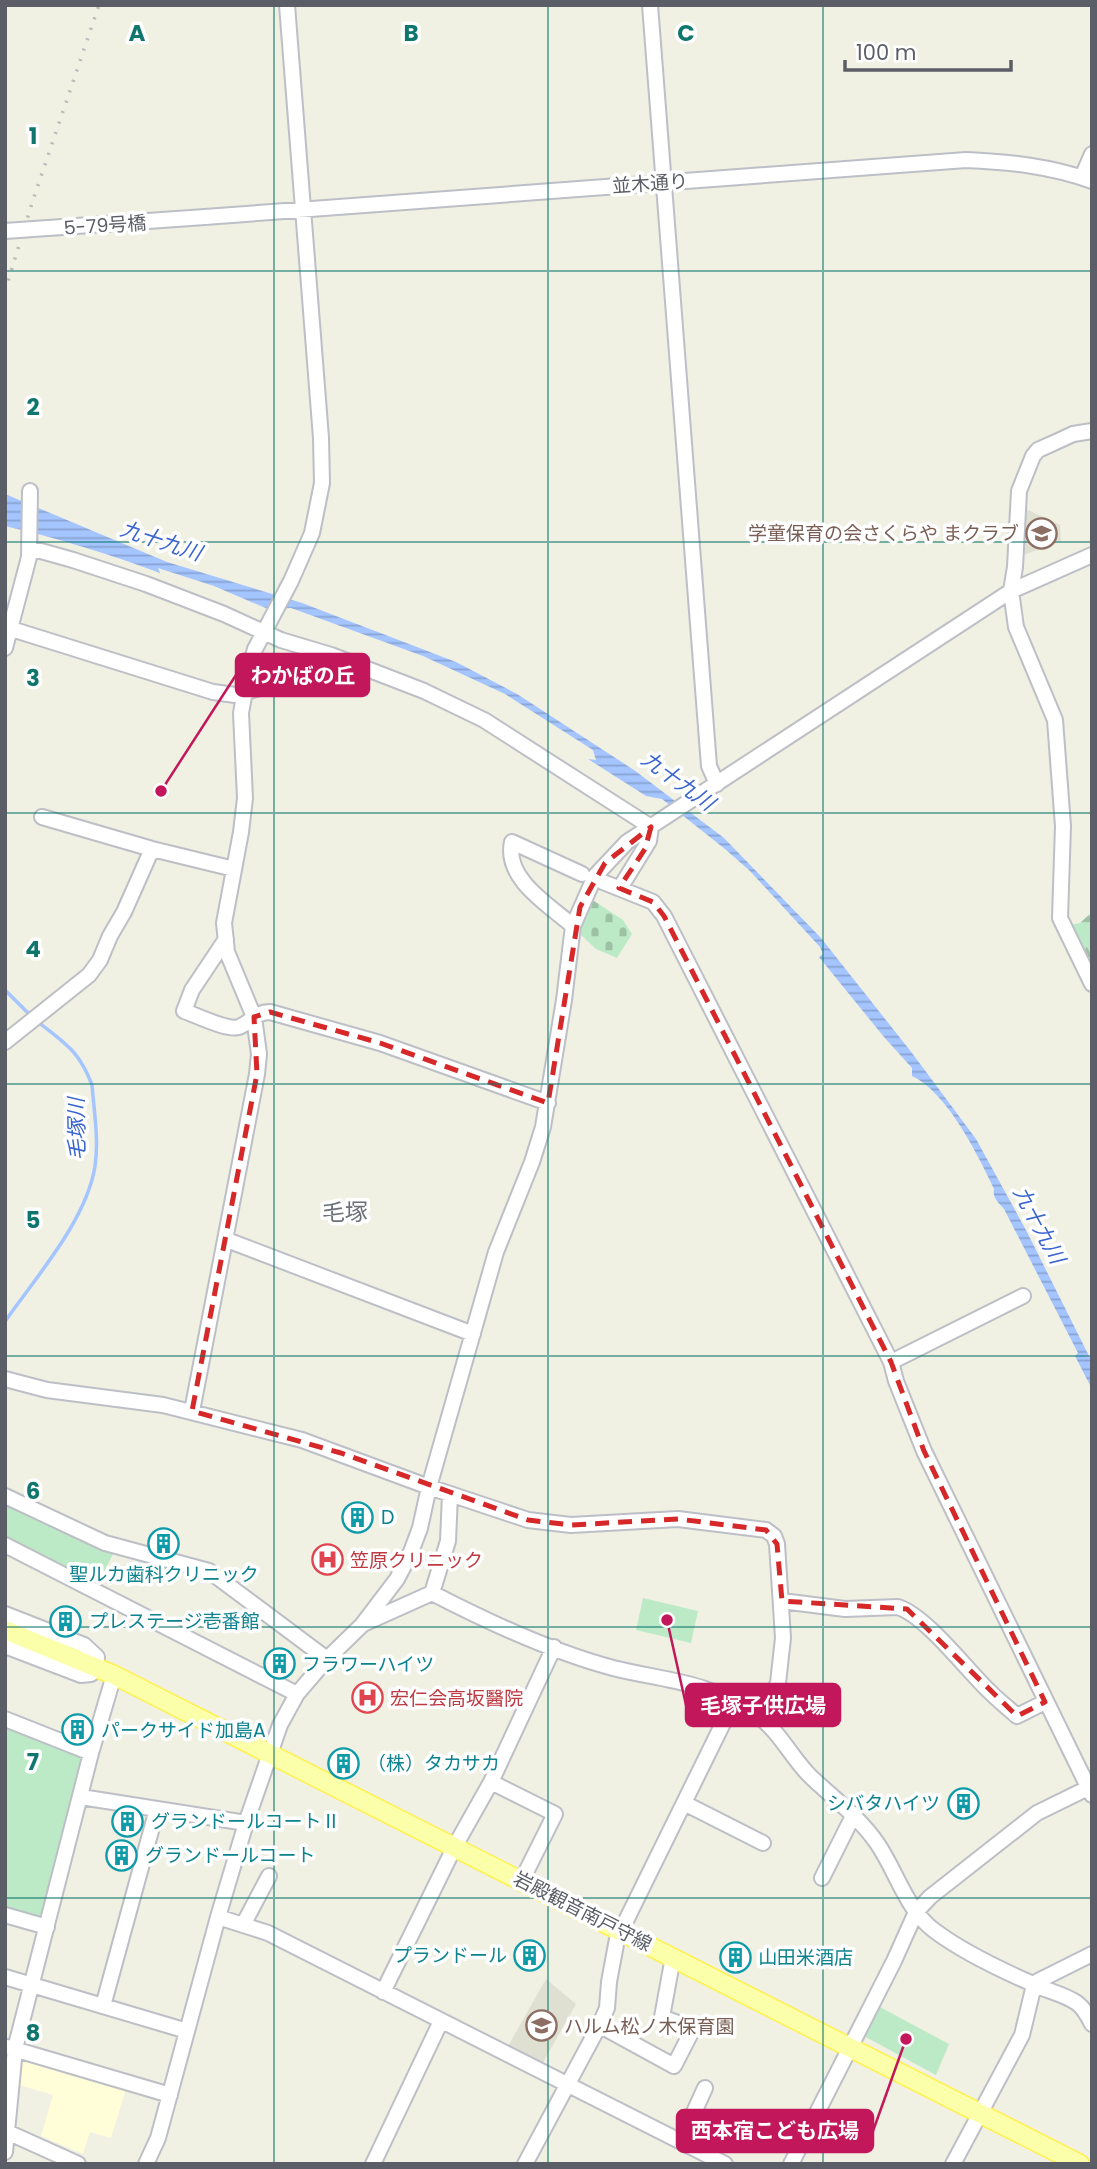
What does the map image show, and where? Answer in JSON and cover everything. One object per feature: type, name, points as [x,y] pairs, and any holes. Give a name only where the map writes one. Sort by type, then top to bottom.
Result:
[{"type":"main road","name":"岩殿観音南戸守線","points":[[5,1630],[114,1675],[270,1752],[1080,2164]]},
{"type":"street","points":[[192,1411],[227,1240],[259,1054],[254,1017],[227,952],[224,923],[245,798],[241,713],[256,649],[286,592],[312,533],[322,483],[321,438],[287,5]]},
{"type":"street","points":[[650,5],[709,766],[717,784]]},
{"type":"street","points":[[1087,179],[1092,154]]},
{"type":"street","name":"並木通り","points":[[205,217],[967,160],[1022,163],[1087,179]]},
{"type":"street","name":"5-79号橋","points":[[5,231],[205,217]]},
{"type":"street","points":[[1092,431],[1058,440],[1038,450],[1033,456],[1019,492],[1016,567],[1011,591],[1016,626],[1055,720],[1063,826],[1060,918],[1092,984]]},
{"type":"street","points":[[5,648],[8,628],[31,548],[30,493]]},
{"type":"street","points":[[31,548],[146,584],[265,630],[281,640],[331,655],[424,691],[484,720],[653,826]]},
{"type":"street","points":[[146,2164],[158,2138],[246,1823],[280,1725],[297,1694],[327,1659],[362,1625],[397,1579],[420,1528],[429,1487],[496,1252],[543,1127],[573,926],[595,876],[621,848],[653,826],[1011,591],[1092,555]]},
{"type":"street","points":[[8,628],[213,692],[234,695],[314,673],[324,668],[331,655]]},
{"type":"street","points":[[42,817],[152,849],[234,869]]},
{"type":"street","points":[[620,888],[649,841],[653,826]]},
{"type":"street","points":[[573,926],[525,883],[510,860],[512,842],[582,874]]},
{"type":"street","points":[[5,1042],[89,975],[100,960],[124,912],[152,849]]},
{"type":"street","points":[[603,882],[653,902],[664,916],[891,1362],[924,1451],[1045,1702],[1091,1790],[1037,1813],[930,1897],[916,1912],[791,2164]]},
{"type":"street","points":[[226,939],[192,990],[184,1011],[229,1027],[238,1027],[261,1012],[270,1012],[369,1040],[548,1103]]},
{"type":"street","points":[[227,1240],[473,1334]]},
{"type":"street","points":[[891,1362],[1023,1296]]},
{"type":"street","points":[[5,1379],[47,1390],[145,1402],[192,1411],[302,1440],[528,1520],[571,1525],[677,1519],[766,1530],[774,1536],[777,1544],[783,1637],[778,1683],[760,1718]]},
{"type":"street","points":[[362,1625],[432,1593],[448,1541],[450,1494]]},
{"type":"street","points":[[5,1496],[105,1543],[209,1571],[327,1659]]},
{"type":"street","points":[[5,1545],[297,1694]]},
{"type":"street","points":[[432,1593],[503,1628],[614,1668],[704,1687],[760,1718],[809,1775],[854,1814],[879,1846],[916,1912],[931,1928],[950,1942],[1078,2004],[1092,2024]]},
{"type":"street","points":[[782,1601],[831,1609],[898,1606],[906,1609],[923,1622],[990,1692],[1017,1716],[1045,1702]]},
{"type":"street","points":[[5,1614],[84,1645],[97,1657],[90,1664],[91,1674],[81,1675],[5,1646]]},
{"type":"street","points":[[383,1992],[455,1846],[491,1782],[554,1647]]},
{"type":"street","points":[[5,2152],[10,2048],[32,1984],[91,1753],[114,1675]]},
{"type":"street","points":[[525,2164],[600,2025],[607,2008],[617,1939],[734,1702]]},
{"type":"street","points":[[5,1718],[91,1753]]},
{"type":"street","points":[[491,1782],[555,1814],[522,1880]]},
{"type":"street","points":[[81,1797],[246,1823]]},
{"type":"street","points":[[684,1802],[763,1843]]},
{"type":"street","points":[[103,2006],[157,1809]]},
{"type":"street","points":[[821,1878],[854,1814]]},
{"type":"street","points":[[243,1925],[269,1876]]},
{"type":"street","points":[[5,1915],[47,1927]]},
{"type":"street","points":[[218,1917],[268,1933],[725,2164]]},
{"type":"street","points":[[953,2164],[1022,2035],[1034,1985],[1038,1980],[1092,1954]]},
{"type":"street","points":[[600,2025],[674,2066],[693,2029],[662,2017],[673,1957]]},
{"type":"street","points":[[5,1977],[187,2031]]},
{"type":"street","points":[[373,2164],[441,2021]]},
{"type":"street","points":[[10,2048],[170,2095]]},
{"type":"street","points":[[681,2141],[705,2088]]},
{"type":"street","points":[[7,2132],[70,2162]]},
{"type":"highlighted area","points":[[651,827],[645,849],[619,888],[653,902],[664,916],[891,1362],[924,1451],[1045,1702],[1017,1716],[907,1609],[782,1601],[777,1544],[766,1530],[678,1519],[571,1525],[528,1520],[341,1453],[192,1411],[257,1074],[254,1017],[270,1012],[380,1043],[548,1103],[580,907],[605,863]]},
{"type":"shaded area","name":"学童保育の会さくらや まクラブ","points":[[1024,508],[1060,525],[1061,541],[1021,556]]},
{"type":"shaded area","name":"ハルム松ノ木保育園","points":[[546,1979],[576,2004],[541,2066],[507,2048]]},
{"type":"shaded area","points":[[20,2057],[126,2089],[111,2138],[90,2132],[83,2154],[41,2136],[53,2095],[19,2085]]},
{"type":"green space","points":[[591,899],[623,920],[632,934],[617,958],[596,949],[579,933]]},
{"type":"green space","points":[[1092,912],[1092,971],[1070,925],[1080,923]]},
{"type":"green space","points":[[10,1504],[98,1548],[114,1552],[97,1586],[5,1540],[5,1506]]},
{"type":"green space","points":[[643,1598],[698,1611],[691,1643],[636,1630]]},
{"type":"green space","points":[[5,1723],[80,1755],[84,1762],[44,1914],[35,1919],[5,1910]]},
{"type":"green space","points":[[878,2006],[949,2044],[936,2075],[862,2035]]},
{"type":"water","points":[[5,494],[167,562],[302,603],[456,662],[517,694],[634,770],[724,838],[821,938],[976,1139],[1027,1232],[1092,1362],[1092,1389],[1075,1356],[1078,1353],[1004,1209],[995,1198],[994,1189],[960,1126],[937,1096],[912,1076],[912,1068],[819,957],[823,954],[820,947],[750,871],[725,849],[662,799],[646,796],[588,759],[596,760],[593,750],[505,694],[423,656],[291,608],[268,609],[214,586],[158,568],[160,573],[83,547],[5,526]]},
{"type":"waterway","name":"毛塚川","points":[[5,990],[31,1016]]},
{"type":"waterway","name":"毛塚川","points":[[6,1320],[46,1266],[71,1226],[82,1206],[95,1166],[96,1126],[92,1085],[70,1048],[37,1021]]},
{"type":"railway","points":[[5,291],[99,5]]},
{"type":"place","name":"学童保育の会さくらや まクラブ","points":[[1042,533]]},
{"type":"place","name":"わかばの丘","points":[[161,791]]},
{"type":"place","name":"D","points":[[358,1517]]},
{"type":"place","name":"聖ルカ歯科クリニック","points":[[164,1543]]},
{"type":"place","name":"笠原クリニック","points":[[327,1560]]},
{"type":"place","name":"毛塚子供広場","points":[[667,1620]]},
{"type":"place","name":"プレステージ壱番館","points":[[66,1621]]},
{"type":"place","name":"フラワーハイツ","points":[[279,1664]]},
{"type":"place","name":"宏仁会高坂醫院","points":[[367,1698]]},
{"type":"place","name":"パークサイド加島A","points":[[78,1730]]},
{"type":"place","name":"（株）タカサカ","points":[[344,1763]]},
{"type":"place","name":"シバタハイツ","points":[[963,1803]]},
{"type":"place","name":"グランドールコートⅡ","points":[[128,1821]]},
{"type":"place","name":"グランドールコート","points":[[122,1855]]},
{"type":"place","name":"プランドール","points":[[530,1955]]},
{"type":"place","name":"山田米酒店","points":[[735,1957]]},
{"type":"place","name":"ハルム松ノ木保育園","points":[[541,2026]]},
{"type":"place","name":"西本宿こども広場","points":[[906,2039]]},
{"type":"district","name":"毛塚","points":[[345,1212]]},
{"type":"water label","name":"九十九川","points":[[161,541]]},
{"type":"water label","name":"九十九川","points":[[678,781]]},
{"type":"water label","name":"九十九川","points":[[1039,1225]]}]
